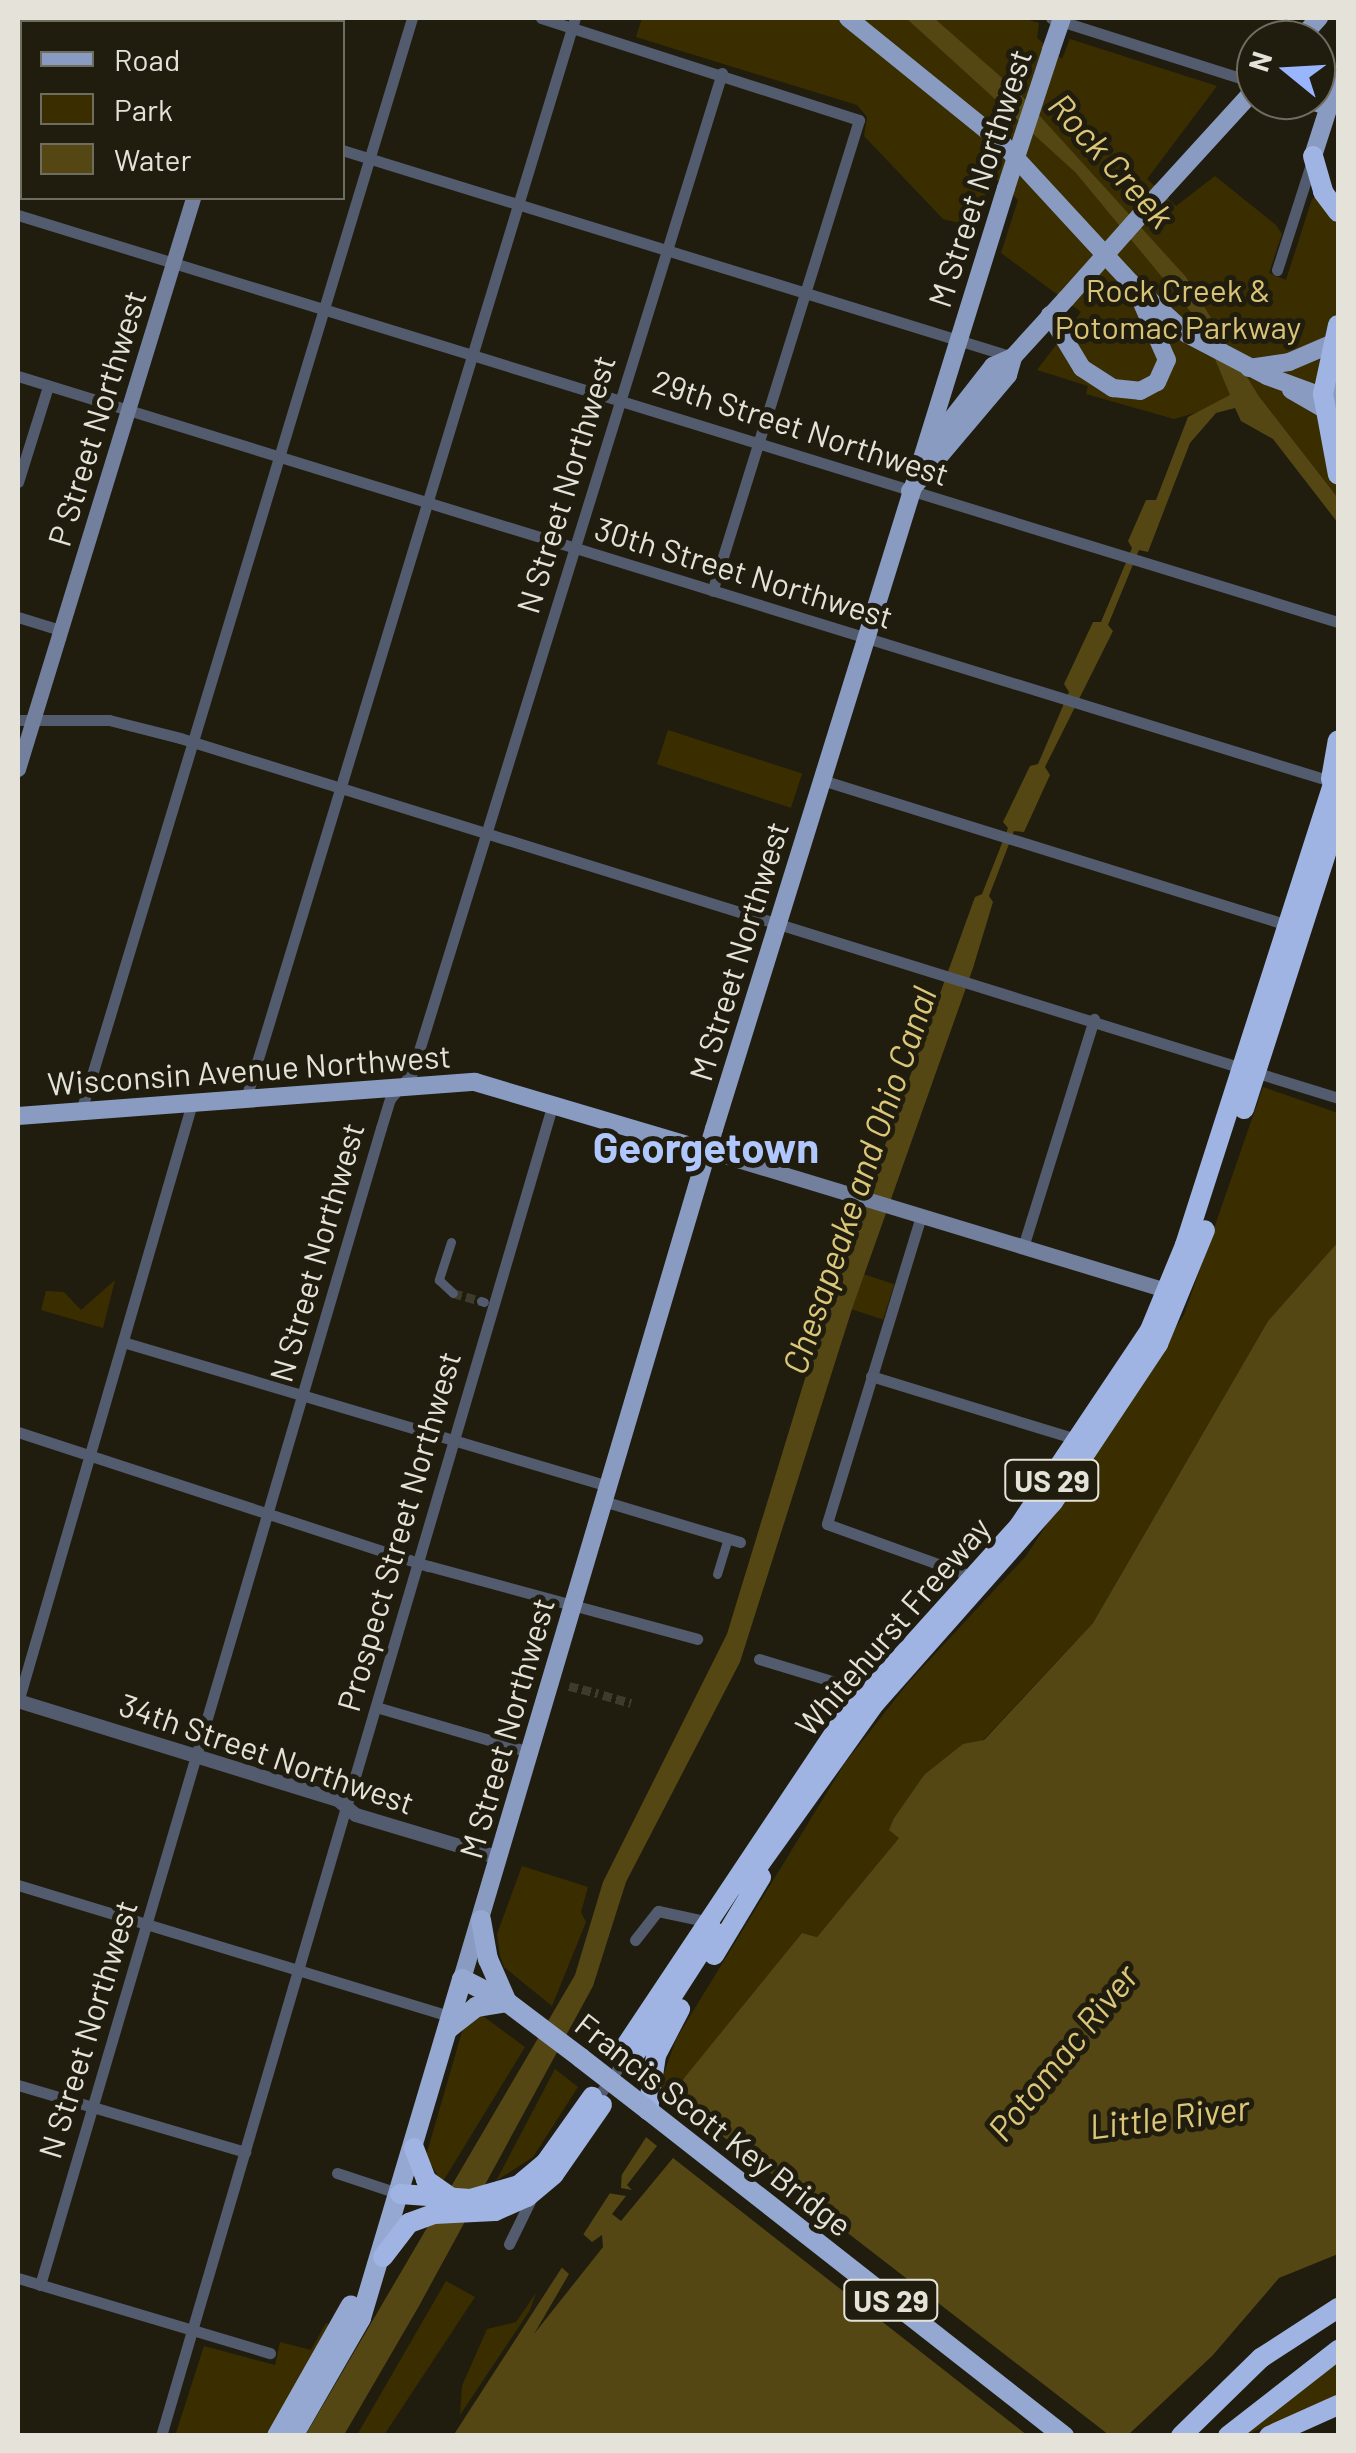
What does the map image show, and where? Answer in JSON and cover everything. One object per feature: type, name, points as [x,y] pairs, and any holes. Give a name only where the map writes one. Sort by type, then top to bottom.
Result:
[{"type":"highway","points":[[1313,156],[1323,192],[1338,212]]},
{"type":"highway","points":[[1338,325],[1323,394],[1338,475]]},
{"type":"highway","points":[[1331,816],[1338,741]]},
{"type":"highway","name":"Whitehurst Freeway","points":[[1331,816],[1185,1245],[1150,1330],[1019,1526],[839,1726],[624,2060],[875,1703],[1026,1539],[1158,1344],[1197,1254],[1331,816],[1338,769]]},
{"type":"highway","name":"US 29","points":[[648,2110],[652,2065],[666,2032],[818,1782]]},
{"type":"highway","points":[[450,2023],[476,2007],[507,2002],[488,1959],[481,1920]]},
{"type":"highway","name":"Francis Scott Key Bridge","points":[[462,1979],[507,2002],[1064,2436]]},
{"type":"highway","name":"M Street Northwest","points":[[400,2194],[462,1979]]},
{"type":"highway","points":[[383,2256],[409,2223],[434,2214],[495,2211],[528,2197],[554,2174],[597,2101],[537,2172],[501,2193],[457,2198],[429,2192],[400,2194]]},
{"type":"highway","points":[[414,2148],[429,2192]]},
{"type":"highway","points":[[293,2436],[348,2348],[383,2256],[400,2194]]},
{"type":"highway","points":[[277,2436],[333,2346],[400,2194]]},
{"type":"highway","points":[[1181,2436],[1261,2358],[1338,2308]]},
{"type":"highway","points":[[1228,2436],[1338,2350]]},
{"type":"highway","points":[[1268,2436],[1338,2405]]},
{"type":"main road","points":[[848,18],[1001,142],[1130,282],[1208,347],[1278,381],[1338,402]]},
{"type":"main road","name":"M Street Northwest","points":[[462,1979],[708,1150],[1058,18]]},
{"type":"main road","points":[[921,458],[1236,108]]},
{"type":"main road","points":[[1313,156],[1329,120]]},
{"type":"main road","name":"P Street Northwest","points":[[18,769],[25,720],[60,630],[192,200]]},
{"type":"main road","points":[[1050,316],[1082,368],[1114,388],[1146,390],[1164,372],[1166,347],[1130,282]]},
{"type":"main road","points":[[1248,368],[1289,362],[1338,341]]},
{"type":"main road","points":[[1338,374],[1338,390]]},
{"type":"main road","points":[[1278,381],[1338,417]]},
{"type":"main road","points":[[944,386],[975,402]]},
{"type":"main road","points":[[910,492],[975,402]]},
{"type":"main road","points":[[1174,1293],[1338,787]]},
{"type":"main road","name":"Wisconsin Avenue Northwest","points":[[18,1116],[475,1082],[1174,1293]]},
{"type":"street","points":[[81,1111],[412,18]]},
{"type":"street","points":[[541,18],[574,22],[850,112],[859,124],[712,590]]},
{"type":"street","points":[[1058,18],[1236,79]]},
{"type":"street","points":[[246,1098],[574,22]]},
{"type":"street","name":"N Street Northwest","points":[[40,2285],[390,1099],[403,1086],[487,832],[722,73]]},
{"type":"street","points":[[345,151],[1014,357]]},
{"type":"street","points":[[1277,270],[1313,156]]},
{"type":"street","name":"29th Street Northwest","points":[[18,214],[1338,622]]},
{"type":"street","name":"30th Street Northwest","points":[[18,376],[1338,787]]},
{"type":"street","points":[[18,482],[48,386]]},
{"type":"street","points":[[18,616],[60,630]]},
{"type":"street","points":[[25,720],[109,720],[192,742],[1094,1019],[1338,1098]]},
{"type":"street","points":[[822,780],[1295,928]]},
{"type":"street","points":[[1023,1247],[1094,1019]]},
{"type":"street","points":[[18,1701],[192,1103]]},
{"type":"street","name":"Prospect Street Northwest","points":[[161,2436],[553,1103]]},
{"type":"street","points":[[921,1216],[828,1516],[836,1533],[963,1572]]},
{"type":"street","points":[[451,1242],[440,1280],[453,1293]]},
{"type":"street","points":[[509,2244],[539,2184],[872,1693],[1036,1514],[1138,1364],[1174,1293]]},
{"type":"street","points":[[123,1342],[454,1439],[734,1540],[717,1574]]},
{"type":"street","points":[[871,1376],[1070,1437]]},
{"type":"street","points":[[18,1432],[418,1563],[698,1639]]},
{"type":"street","points":[[760,1660],[855,1688]]},
{"type":"street","name":"34th Street Northwest","points":[[18,1701],[499,1858]]},
{"type":"street","points":[[376,1707],[530,1752]]},
{"type":"street","points":[[18,1885],[298,1970],[450,2023]]},
{"type":"street","points":[[635,1940],[658,1911],[713,1923]]},
{"type":"street","points":[[18,2085],[244,2152]]},
{"type":"street","points":[[337,2173],[400,2194]]},
{"type":"street","points":[[18,2278],[270,2353]]},
{"type":"green space","name":"Rock Creek & Potomac Parkway","points":[[642,18],[1022,18],[1039,23],[1037,38],[1062,59],[1070,39],[1217,86],[1147,179],[1176,206],[1215,176],[1276,225],[1282,234],[1269,273],[1286,280],[1312,199],[1317,196],[1338,220],[1338,311],[1326,337],[1338,342],[1338,498],[1258,395],[1174,419],[1086,394],[1088,386],[1037,370],[1081,312],[1001,253],[1018,200],[992,175],[975,227],[943,219],[864,136],[867,117],[857,105],[636,37]]},
{"type":"green space","points":[[668,730],[802,774],[791,808],[657,764]]},
{"type":"green space","points":[[1263,1087],[1338,1113],[1338,1242],[1268,1321],[1093,1623],[983,1740],[924,1775],[894,1818],[899,1838],[817,1937],[802,1933],[671,2098],[659,2088],[676,2039],[845,1763],[908,1683],[1026,1556],[1184,1315]]},
{"type":"green space","points":[[863,1274],[894,1284],[883,1319],[852,1309]]},
{"type":"green space","points":[[115,1280],[103,1328],[41,1310],[46,1291],[64,1292],[81,1310]]},
{"type":"green space","points":[[522,1866],[588,1887],[581,1912],[586,1922],[552,2006],[504,1967],[500,1956],[497,1934]]},
{"type":"green space","points":[[480,2014],[525,2047],[442,2183],[426,2156],[463,2028]]},
{"type":"green space","points":[[555,2069],[578,2087],[533,2157],[496,2181]]},
{"type":"green space","points":[[446,2281],[475,2297],[384,2435],[357,2435]]},
{"type":"green space","points":[[536,2293],[530,2310],[460,2415],[462,2386],[487,2329],[516,2322]]},
{"type":"green space","points":[[326,2323],[331,2325],[270,2435],[175,2436],[204,2346],[275,2365],[280,2342],[311,2350]]},
{"type":"green space","points":[[1338,2357],[1338,2400],[1241,2436]]},
{"type":"water","points":[[906,18],[934,18],[1019,93],[1186,277],[1258,395],[1338,498],[1338,523],[1273,439],[1241,421],[1235,408],[1216,413],[1190,443],[1148,552],[1139,550],[1108,625],[1113,631],[1045,767],[1050,775],[1024,832],[1014,831],[989,896],[993,902],[973,968],[852,1309],[740,1662],[626,1882],[593,1986],[419,2306],[344,2435],[305,2436],[575,1975],[603,1882],[727,1634],[829,1300],[975,897],[982,894],[1008,828],[1003,822],[1030,766],[1038,764],[1069,692],[1064,684],[1093,622],[1101,622],[1132,548],[1128,541],[1146,500],[1156,500],[1188,417],[1230,395],[1200,323],[1076,173]]},
{"type":"water","points":[[1338,1242],[1338,2254],[1279,2278],[1213,2355],[1128,2435],[453,2436],[685,2077],[802,1933],[817,1937],[899,1838],[889,1830],[924,1775],[963,1744],[984,1740],[1093,1623],[1268,1321]]},
{"type":"pier","points":[[668,2094],[1109,2435],[1027,2435],[673,2158],[621,2221],[612,2214],[626,2196],[608,2193],[622,2169],[621,2188],[632,2190],[627,2185],[657,2146],[641,2133]]},
{"type":"pier","points":[[583,2234],[592,2242],[602,2235],[603,2247],[534,2334],[569,2274],[559,2265]]},
{"type":"tunnel","points":[[453,1293],[481,1301]]},
{"type":"tunnel","points":[[569,1686],[598,1693]]},
{"type":"tunnel","points":[[603,1695],[631,1703]]},
{"type":"district","name":"Georgetown","points":[[706,1146]]},
{"type":"water label","name":"Rock Creek","points":[[1112,160]]},
{"type":"water label","name":"Chesapeake and Ohio Canal","points":[[858,1180]]},
{"type":"water label","name":"Potomac River","points":[[1062,2052]]},
{"type":"water label","name":"Little River","points":[[1169,2116]]}]
